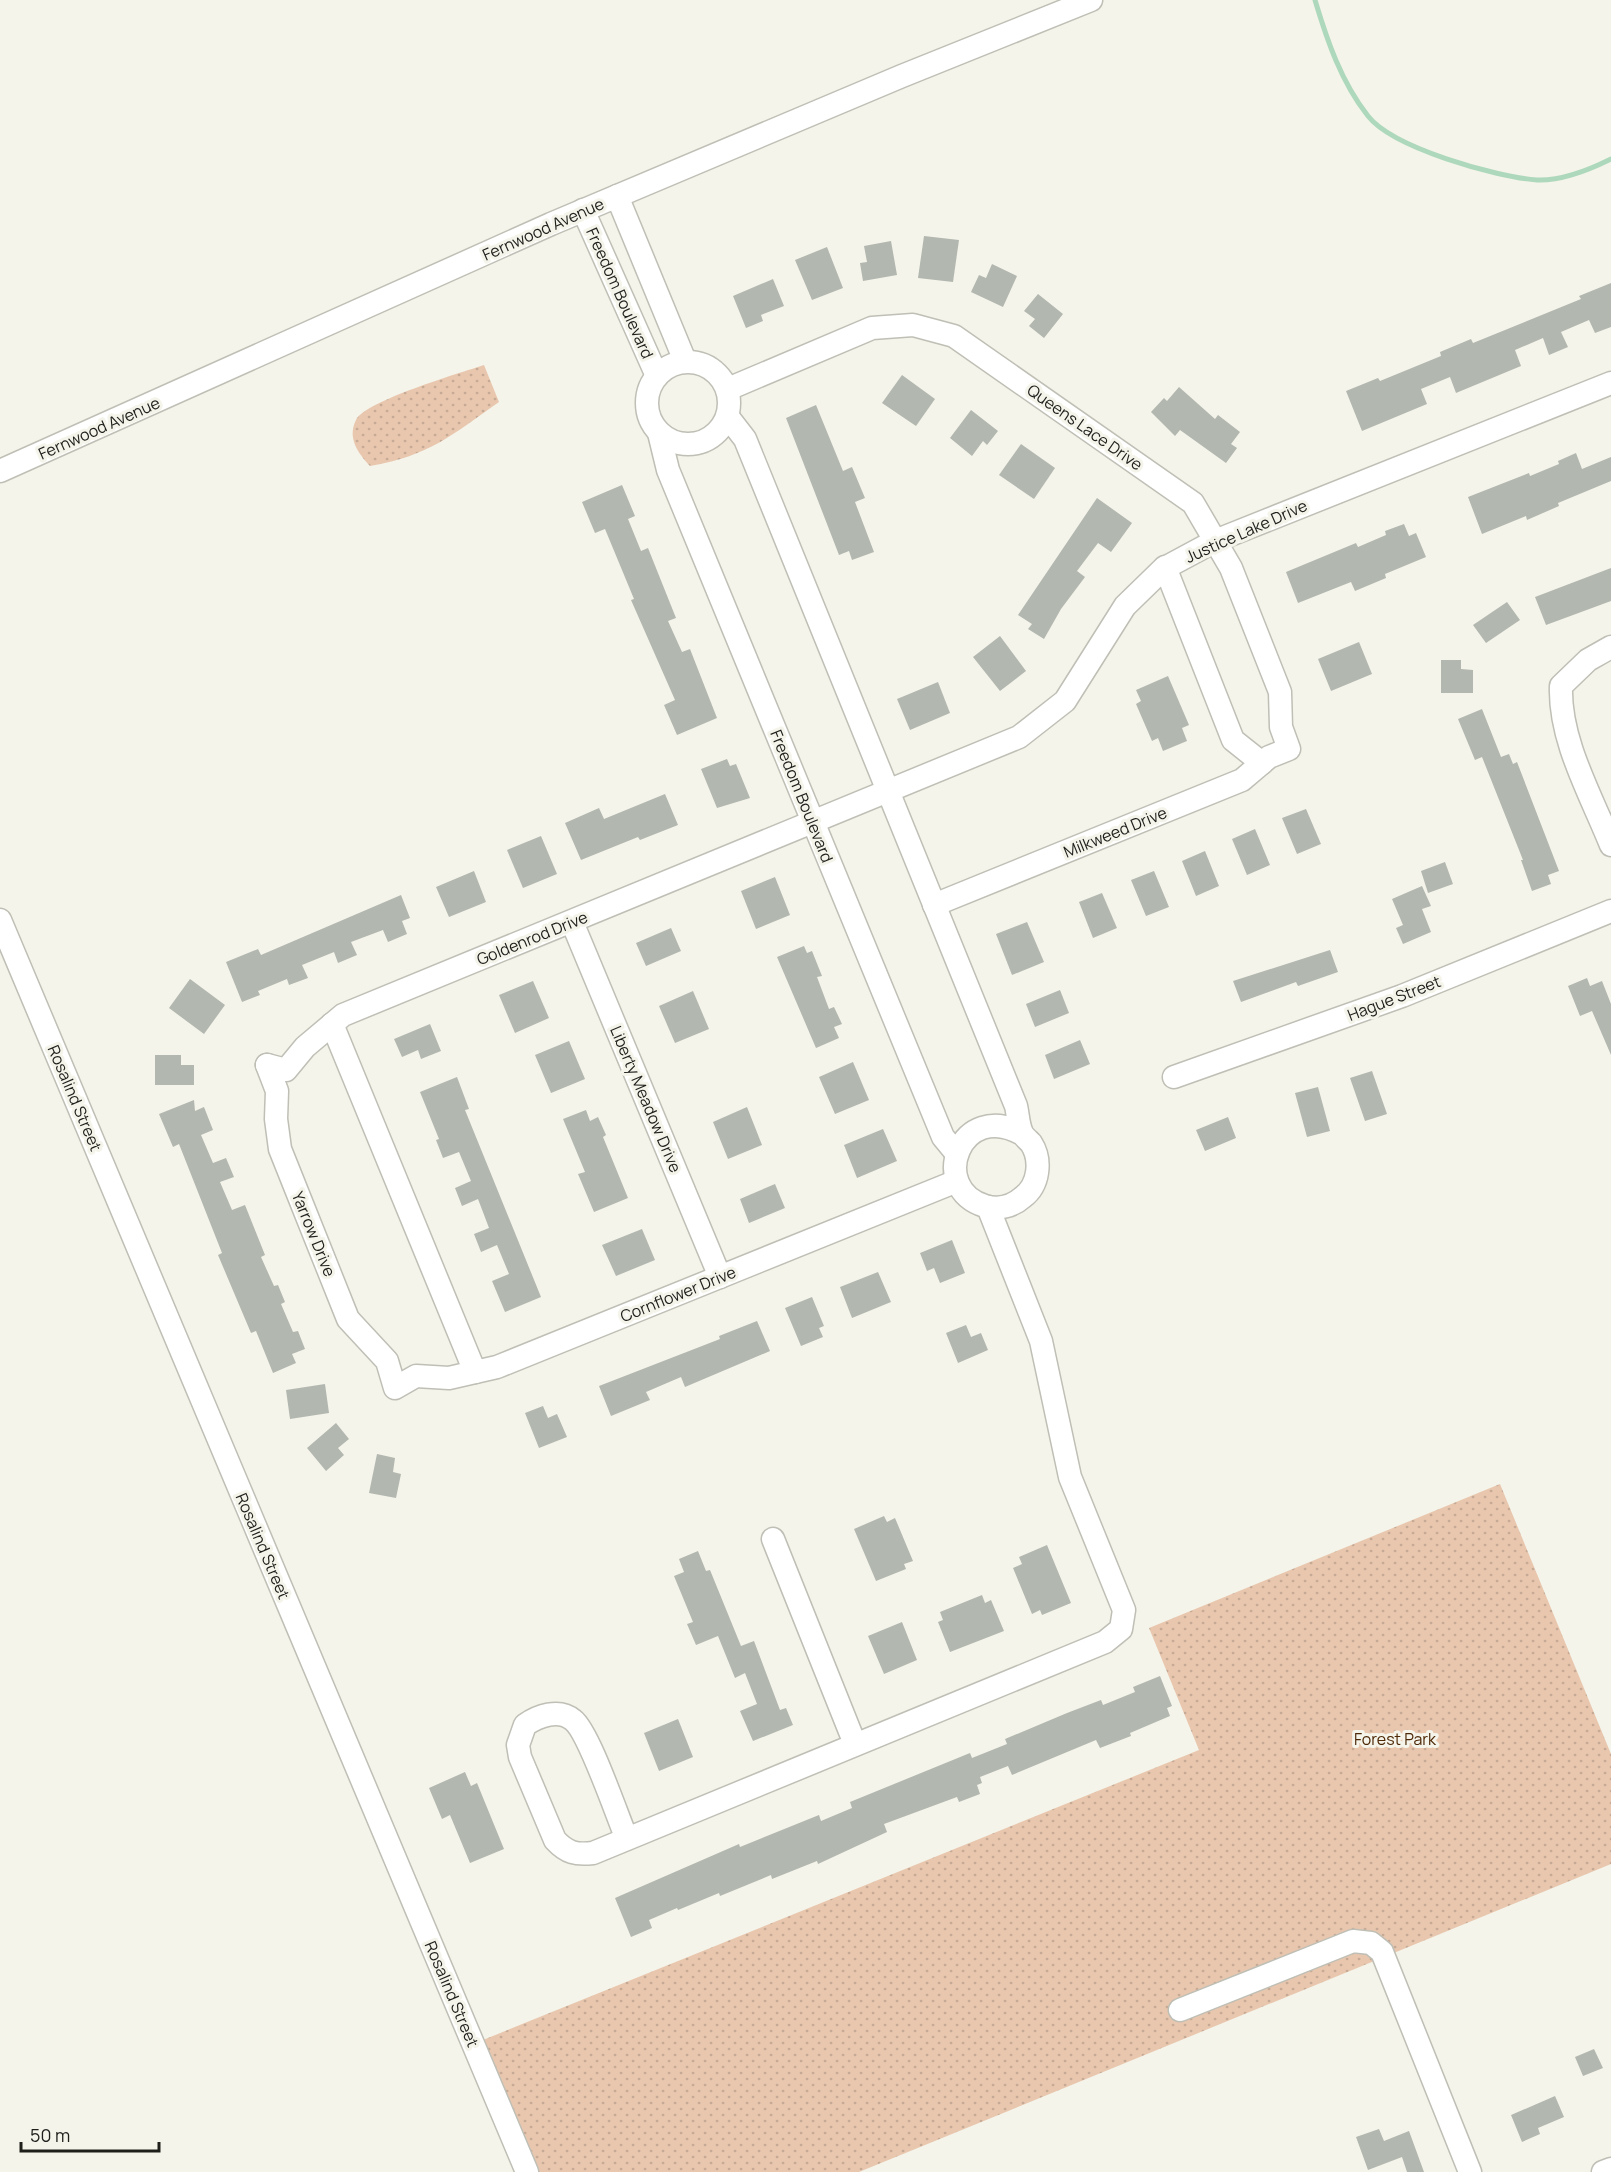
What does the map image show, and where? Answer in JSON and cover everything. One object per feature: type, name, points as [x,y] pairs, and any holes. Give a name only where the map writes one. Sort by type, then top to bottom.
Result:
[{"type":"street","name":"Fernwood Avenue","points":[[0,471],[583,210],[902,76],[1092,0]]},
{"type":"street","name":"Freedom Boulevard","points":[[617,196],[685,361]]},
{"type":"street","name":"Freedom Boulevard","points":[[583,210],[657,376]]},
{"type":"street","name":"Queens Lace Drive","points":[[728,389],[872,328],[913,325],[954,336],[1193,503],[1232,568],[1280,692],[1281,727],[1289,749]]},
{"type":"street","points":[[685,361],[711,368],[721,377],[728,389],[730,403],[728,417],[721,429],[711,438],[698,444],[684,445],[670,441],[659,433],[651,421],[647,408],[647,395],[657,376],[672,364],[685,361]]},
{"type":"street","name":"Justice Lake Drive","points":[[813,824],[1019,737],[1065,701],[1125,606],[1165,567],[1215,541],[1611,383]]},
{"type":"street","points":[[728,417],[745,439],[1016,1106],[1022,1134]]},
{"type":"street","name":"Freedom Boulevard","points":[[659,433],[668,470],[813,824],[943,1137],[957,1154]]},
{"type":"street","points":[[1165,567],[1233,740],[1262,763]]},
{"type":"street","points":[[1611,647],[1588,660],[1561,686],[1560,706],[1569,740],[1611,845]]},
{"type":"street","name":"Milkweed Drive","points":[[934,905],[1242,780],[1269,757],[1289,749]]},
{"type":"street","name":"Goldenrod Drive","points":[[267,1065],[286,1070],[305,1047],[343,1015],[813,824]]},
{"type":"street","name":"Hague Street","points":[[1174,1077],[1402,996],[1611,911]]},
{"type":"street","name":"Rosalind Street","points":[[0,920],[527,2172]]},
{"type":"street","name":"Liberty Meadow Drive","points":[[572,922],[720,1277]]},
{"type":"street","points":[[332,1024],[475,1372]]},
{"type":"street","name":"Yarrow Drive","points":[[267,1065],[277,1091],[276,1119],[280,1149],[348,1319],[387,1361],[395,1388]]},
{"type":"street","points":[[984,1127],[1010,1127],[1022,1134],[1031,1144],[1036,1156],[1037,1170],[1034,1184],[1026,1195],[1002,1208],[988,1207],[975,1202],[964,1193],[957,1180],[955,1167],[962,1142],[972,1132],[984,1127]]},
{"type":"street","name":"Cornflower Drive","points":[[395,1388],[416,1376],[449,1378],[497,1367],[957,1180]]},
{"type":"street","points":[[627,1839],[584,1736],[573,1720],[566,1716],[547,1714],[525,1725],[518,1745],[520,1757],[555,1840],[564,1849],[577,1855],[593,1853],[627,1839],[855,1744],[1105,1642],[1120,1629],[1124,1610],[1070,1477],[1041,1341],[988,1207]]},
{"type":"street","points":[[773,1539],[855,1744]]},
{"type":"street","points":[[1180,2010],[1353,1941],[1371,1943],[1382,1952],[1470,2172]]},
{"type":"street","points":[[1603,2172],[1611,2169]]},
{"type":"green space","points":[[484,365],[499,402],[439,443],[424,450],[391,462],[370,466],[361,456],[355,445],[353,433],[356,420],[363,413],[414,388]]},
{"type":"green space","name":"Forest Park","points":[[1500,1484],[1611,1754],[1611,1864],[859,2172],[537,2172],[483,2040],[1199,1750],[1149,1628]]},
{"type":"building","points":[[924,236],[959,240],[953,282],[918,278]]},
{"type":"building","points":[[891,241],[897,275],[863,281],[860,263],[867,262],[864,246]]},
{"type":"building","points":[[827,247],[843,288],[812,300],[795,260]]},
{"type":"building","points":[[992,264],[1017,276],[1003,307],[971,292],[979,275],[986,278]]},
{"type":"building","points":[[773,279],[784,306],[761,315],[763,321],[746,328],[733,296]]},
{"type":"building","points":[[1611,283],[1611,327],[1595,333],[1589,320],[1561,332],[1568,347],[1549,355],[1543,338],[1515,350],[1521,366],[1456,393],[1450,377],[1421,389],[1427,404],[1362,431],[1346,391],[1378,378],[1380,381],[1441,356],[1440,352],[1471,339],[1473,343],[1581,299],[1579,296]]},
{"type":"building","points":[[1038,294],[1063,314],[1044,338],[1029,326],[1035,319],[1024,311]]},
{"type":"building","points":[[902,375],[935,399],[916,426],[882,403]]},
{"type":"building","points":[[1179,387],[1215,419],[1218,415],[1240,432],[1231,444],[1237,448],[1226,463],[1180,430],[1175,436],[1151,412],[1164,398],[1167,401]]},
{"type":"building","points":[[816,405],[843,471],[852,467],[865,498],[855,502],[874,552],[852,560],[849,551],[839,555],[786,418]]},
{"type":"building","points":[[971,410],[998,431],[987,445],[983,441],[972,456],[950,438]]},
{"type":"building","points":[[1021,444],[1055,468],[1034,499],[999,475]]},
{"type":"building","points":[[1576,453],[1582,469],[1611,457],[1611,481],[1558,503],[1559,506],[1527,520],[1526,516],[1482,534],[1468,497],[1529,473],[1530,476],[1559,464],[1558,461]]},
{"type":"building","points":[[622,485],[635,516],[628,519],[641,551],[648,548],[676,618],[668,621],[682,652],[690,649],[717,718],[677,735],[664,705],[675,700],[631,600],[634,599],[605,529],[595,533],[582,502]]},
{"type":"building","points":[[1097,498],[1132,523],[1111,552],[1098,543],[1077,571],[1085,577],[1061,609],[1044,639],[1028,629],[1032,624],[1018,615]]},
{"type":"building","points":[[1404,524],[1409,536],[1416,533],[1426,557],[1385,574],[1386,578],[1355,591],[1351,582],[1298,603],[1286,572],[1356,543],[1358,547],[1386,535],[1385,531]]},
{"type":"building","points":[[1611,568],[1611,601],[1546,625],[1535,597]]},
{"type":"building","points":[[1507,602],[1520,620],[1486,643],[1473,625]]},
{"type":"building","points":[[1000,636],[1026,671],[1000,691],[973,657]]},
{"type":"building","points":[[1359,642],[1372,674],[1331,691],[1318,659]]},
{"type":"building","points":[[1441,660],[1461,660],[1461,669],[1473,670],[1473,693],[1441,693]]},
{"type":"building","points":[[1168,676],[1189,725],[1182,728],[1187,741],[1163,751],[1158,738],[1152,741],[1136,704],[1141,701],[1136,690]]},
{"type":"building","points":[[938,682],[950,713],[910,730],[897,699]]},
{"type":"building","points":[[1482,709],[1501,757],[1509,754],[1513,764],[1517,762],[1559,871],[1548,875],[1551,884],[1532,891],[1521,860],[1523,860],[1482,757],[1475,760],[1458,719]]},
{"type":"building","points":[[727,759],[730,766],[736,764],[750,798],[717,808],[701,769]]},
{"type":"building","points":[[665,794],[678,825],[640,840],[638,837],[581,860],[565,823],[599,808],[604,819]]},
{"type":"building","points":[[1306,809],[1321,844],[1297,854],[1282,818]]},
{"type":"building","points":[[1255,829],[1270,865],[1247,875],[1232,839]]},
{"type":"building","points":[[541,836],[557,874],[523,888],[507,850]]},
{"type":"building","points":[[1205,851],[1219,886],[1196,896],[1182,861]]},
{"type":"building","points":[[1445,862],[1453,884],[1428,893],[1421,871]]},
{"type":"building","points":[[474,871],[486,902],[449,917],[436,887]]},
{"type":"building","points":[[1154,871],[1169,907],[1146,916],[1131,880]]},
{"type":"building","points":[[775,877],[790,915],[756,929],[741,891]]},
{"type":"building","points":[[1422,886],[1431,906],[1422,909],[1431,932],[1403,944],[1396,928],[1403,925],[1392,899]]},
{"type":"building","points":[[1102,893],[1117,928],[1093,938],[1079,902]]},
{"type":"building","points":[[401,895],[410,918],[402,921],[407,934],[388,942],[383,930],[351,942],[357,955],[338,963],[334,952],[302,965],[308,978],[289,985],[287,979],[258,991],[260,995],[242,1002],[226,962],[258,949],[261,955]]},
{"type":"building","points":[[1027,922],[1044,962],[1012,975],[996,934]]},
{"type":"building","points":[[671,928],[681,951],[646,966],[636,943]]},
{"type":"building","points":[[804,946],[807,953],[812,951],[822,976],[817,977],[829,1009],[834,1007],[842,1024],[834,1027],[839,1038],[816,1048],[777,957]]},
{"type":"building","points":[[1330,950],[1338,972],[1298,986],[1296,982],[1241,1002],[1233,981]]},
{"type":"building","points":[[1587,978],[1590,986],[1602,981],[1611,1004],[1611,1055],[1592,1011],[1580,1016],[1568,986]]},
{"type":"building","points":[[190,979],[225,1005],[204,1034],[169,1008]]},
{"type":"building","points":[[533,981],[549,1018],[515,1033],[499,995]]},
{"type":"building","points":[[1060,990],[1069,1013],[1035,1027],[1026,1004]]},
{"type":"building","points":[[693,991],[709,1029],[675,1043],[659,1006]]},
{"type":"building","points":[[430,1024],[441,1051],[421,1059],[418,1050],[402,1057],[394,1039]]},
{"type":"building","points":[[1080,1040],[1090,1064],[1054,1079],[1045,1055]]},
{"type":"building","points":[[569,1041],[585,1079],[551,1093],[535,1055]]},
{"type":"building","points":[[155,1055],[181,1055],[181,1065],[194,1065],[194,1085],[155,1085]]},
{"type":"building","points":[[853,1062],[869,1100],[835,1114],[819,1077]]},
{"type":"building","points":[[1372,1071],[1387,1114],[1365,1121],[1350,1078]]},
{"type":"building","points":[[457,1077],[469,1109],[465,1110],[541,1297],[505,1312],[492,1281],[509,1274],[497,1245],[481,1252],[474,1234],[489,1228],[478,1199],[462,1206],[455,1188],[471,1181],[459,1152],[443,1158],[436,1140],[439,1139],[420,1092]]},
{"type":"building","points":[[1318,1087],[1330,1131],[1307,1137],[1295,1093]]},
{"type":"building","points":[[194,1100],[195,1111],[204,1107],[213,1130],[201,1135],[213,1163],[226,1158],[234,1177],[220,1182],[232,1210],[245,1205],[265,1255],[261,1257],[274,1286],[278,1285],[285,1302],[281,1304],[293,1332],[298,1331],[305,1349],[292,1354],[296,1363],[273,1373],[256,1331],[251,1333],[218,1255],[222,1253],[179,1144],[173,1147],[159,1114]]},
{"type":"building","points":[[747,1107],[762,1145],[728,1159],[713,1122]]},
{"type":"building","points":[[586,1110],[590,1121],[598,1117],[606,1135],[603,1137],[628,1198],[594,1212],[578,1174],[585,1172],[563,1119]]},
{"type":"building","points":[[1228,1117],[1236,1138],[1205,1151],[1196,1130]]},
{"type":"building","points":[[883,1129],[897,1161],[857,1178],[844,1145]]},
{"type":"building","points":[[775,1184],[785,1208],[749,1223],[740,1199]]},
{"type":"building","points":[[642,1229],[655,1260],[616,1276],[602,1245]]},
{"type":"building","points":[[952,1240],[965,1273],[940,1283],[934,1268],[927,1271],[920,1253]]},
{"type":"building","points":[[878,1272],[891,1302],[852,1318],[840,1287]]},
{"type":"building","points":[[812,1297],[824,1326],[819,1328],[823,1337],[801,1346],[785,1308]]},
{"type":"building","points":[[757,1321],[770,1351],[685,1387],[681,1377],[646,1392],[650,1400],[611,1416],[599,1386],[720,1339],[719,1336]]},
{"type":"building","points":[[966,1325],[971,1337],[981,1333],[988,1350],[958,1363],[946,1333]]},
{"type":"building","points":[[325,1384],[329,1413],[290,1419],[286,1390]]},
{"type":"building","points":[[543,1406],[548,1418],[557,1414],[567,1437],[539,1448],[525,1413]]},
{"type":"building","points":[[336,1423],[349,1439],[338,1448],[344,1455],[326,1471],[307,1448]]},
{"type":"building","points":[[377,1454],[395,1458],[393,1472],[401,1474],[396,1498],[369,1493]]},
{"type":"building","points":[[884,1516],[887,1522],[895,1518],[913,1561],[904,1564],[906,1569],[876,1581],[854,1529]]},
{"type":"building","points":[[1047,1545],[1071,1603],[1042,1615],[1040,1610],[1032,1614],[1013,1568],[1022,1564],[1019,1557]]},
{"type":"building","points":[[698,1551],[706,1571],[710,1570],[741,1646],[754,1641],[780,1710],[786,1708],[793,1725],[753,1741],[740,1711],[757,1704],[745,1673],[735,1678],[718,1636],[696,1645],[687,1624],[693,1622],[674,1576],[684,1572],[679,1559]]},
{"type":"building","points":[[982,1595],[985,1603],[991,1600],[1004,1631],[950,1652],[938,1622],[943,1620],[940,1612]]},
{"type":"building","points":[[902,1622],[917,1660],[884,1674],[868,1636]]},
{"type":"building","points":[[1160,1676],[1172,1706],[1167,1708],[1170,1716],[1130,1733],[1131,1736],[1100,1748],[1096,1740],[1012,1775],[1008,1766],[980,1777],[982,1783],[977,1785],[980,1794],[959,1802],[957,1797],[884,1824],[887,1832],[818,1864],[817,1861],[772,1879],[771,1875],[720,1896],[719,1893],[678,1910],[677,1908],[649,1920],[652,1928],[631,1937],[615,1898],[739,1844],[740,1847],[819,1815],[821,1821],[852,1808],[850,1802],[970,1753],[972,1758],[1007,1744],[1005,1739],[1067,1713],[1101,1700],[1103,1705],[1135,1692],[1133,1687]]},
{"type":"building","points":[[678,1719],[693,1757],[659,1771],[644,1733]]},
{"type":"building","points":[[465,1772],[471,1786],[477,1783],[504,1849],[470,1863],[450,1815],[442,1819],[429,1788]]},
{"type":"building","points":[[1594,2049],[1603,2068],[1583,2076],[1575,2057]]},
{"type":"building","points":[[1555,2096],[1564,2117],[1538,2128],[1540,2134],[1522,2142],[1511,2115]]},
{"type":"building","points":[[1379,2129],[1384,2141],[1409,2131],[1424,2172],[1407,2172],[1402,2157],[1368,2170],[1356,2137]]},
{"type":"waterway","points":[[1315,0],[1330,45],[1358,103],[1381,128],[1399,139],[1422,150],[1472,167],[1537,180],[1556,179],[1575,174],[1611,159]]}]
